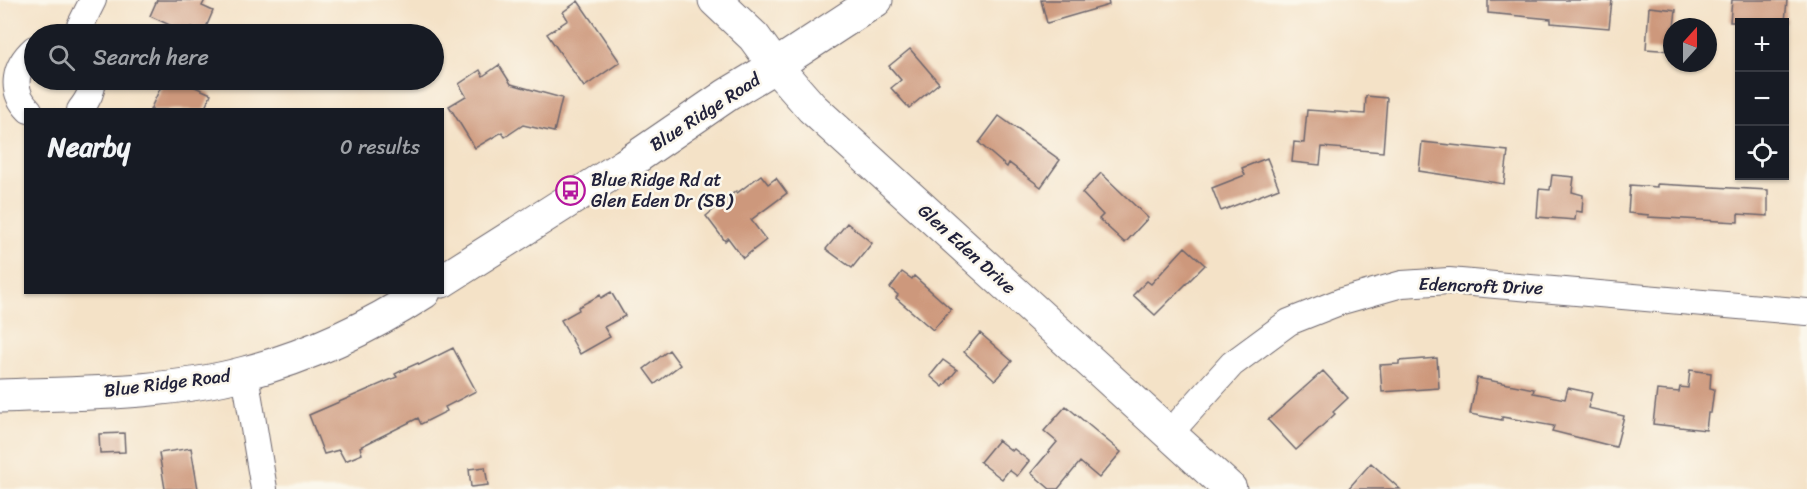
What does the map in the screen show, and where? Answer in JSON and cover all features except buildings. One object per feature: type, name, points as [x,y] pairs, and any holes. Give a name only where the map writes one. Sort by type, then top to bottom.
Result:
[{"type":"main road","name":"Glen Eden Drive","points":[[715,0],[754,37],[812,108],[1230,489]]},
{"type":"main road","name":"Blue Ridge Road","points":[[444,280],[625,165],[727,95],[776,66],[876,0]]},
{"type":"main road","name":"Blue Ridge Road","points":[[0,396],[179,386],[245,374],[314,350],[373,324],[421,294]]},
{"type":"street","points":[[81,24],[93,0]]},
{"type":"street","points":[[24,59],[16,80],[17,92],[27,108]]},
{"type":"street","points":[[81,108],[91,90]]},
{"type":"street","name":"Edencroft Drive","points":[[1169,434],[1232,364],[1289,322],[1342,301],[1402,284],[1461,281],[1807,312]]},
{"type":"street","points":[[245,374],[264,489]]},
{"type":"place","name":"Blue Ridge Rd at Glen Eden Dr (SB)","points":[[570,190]]}]
